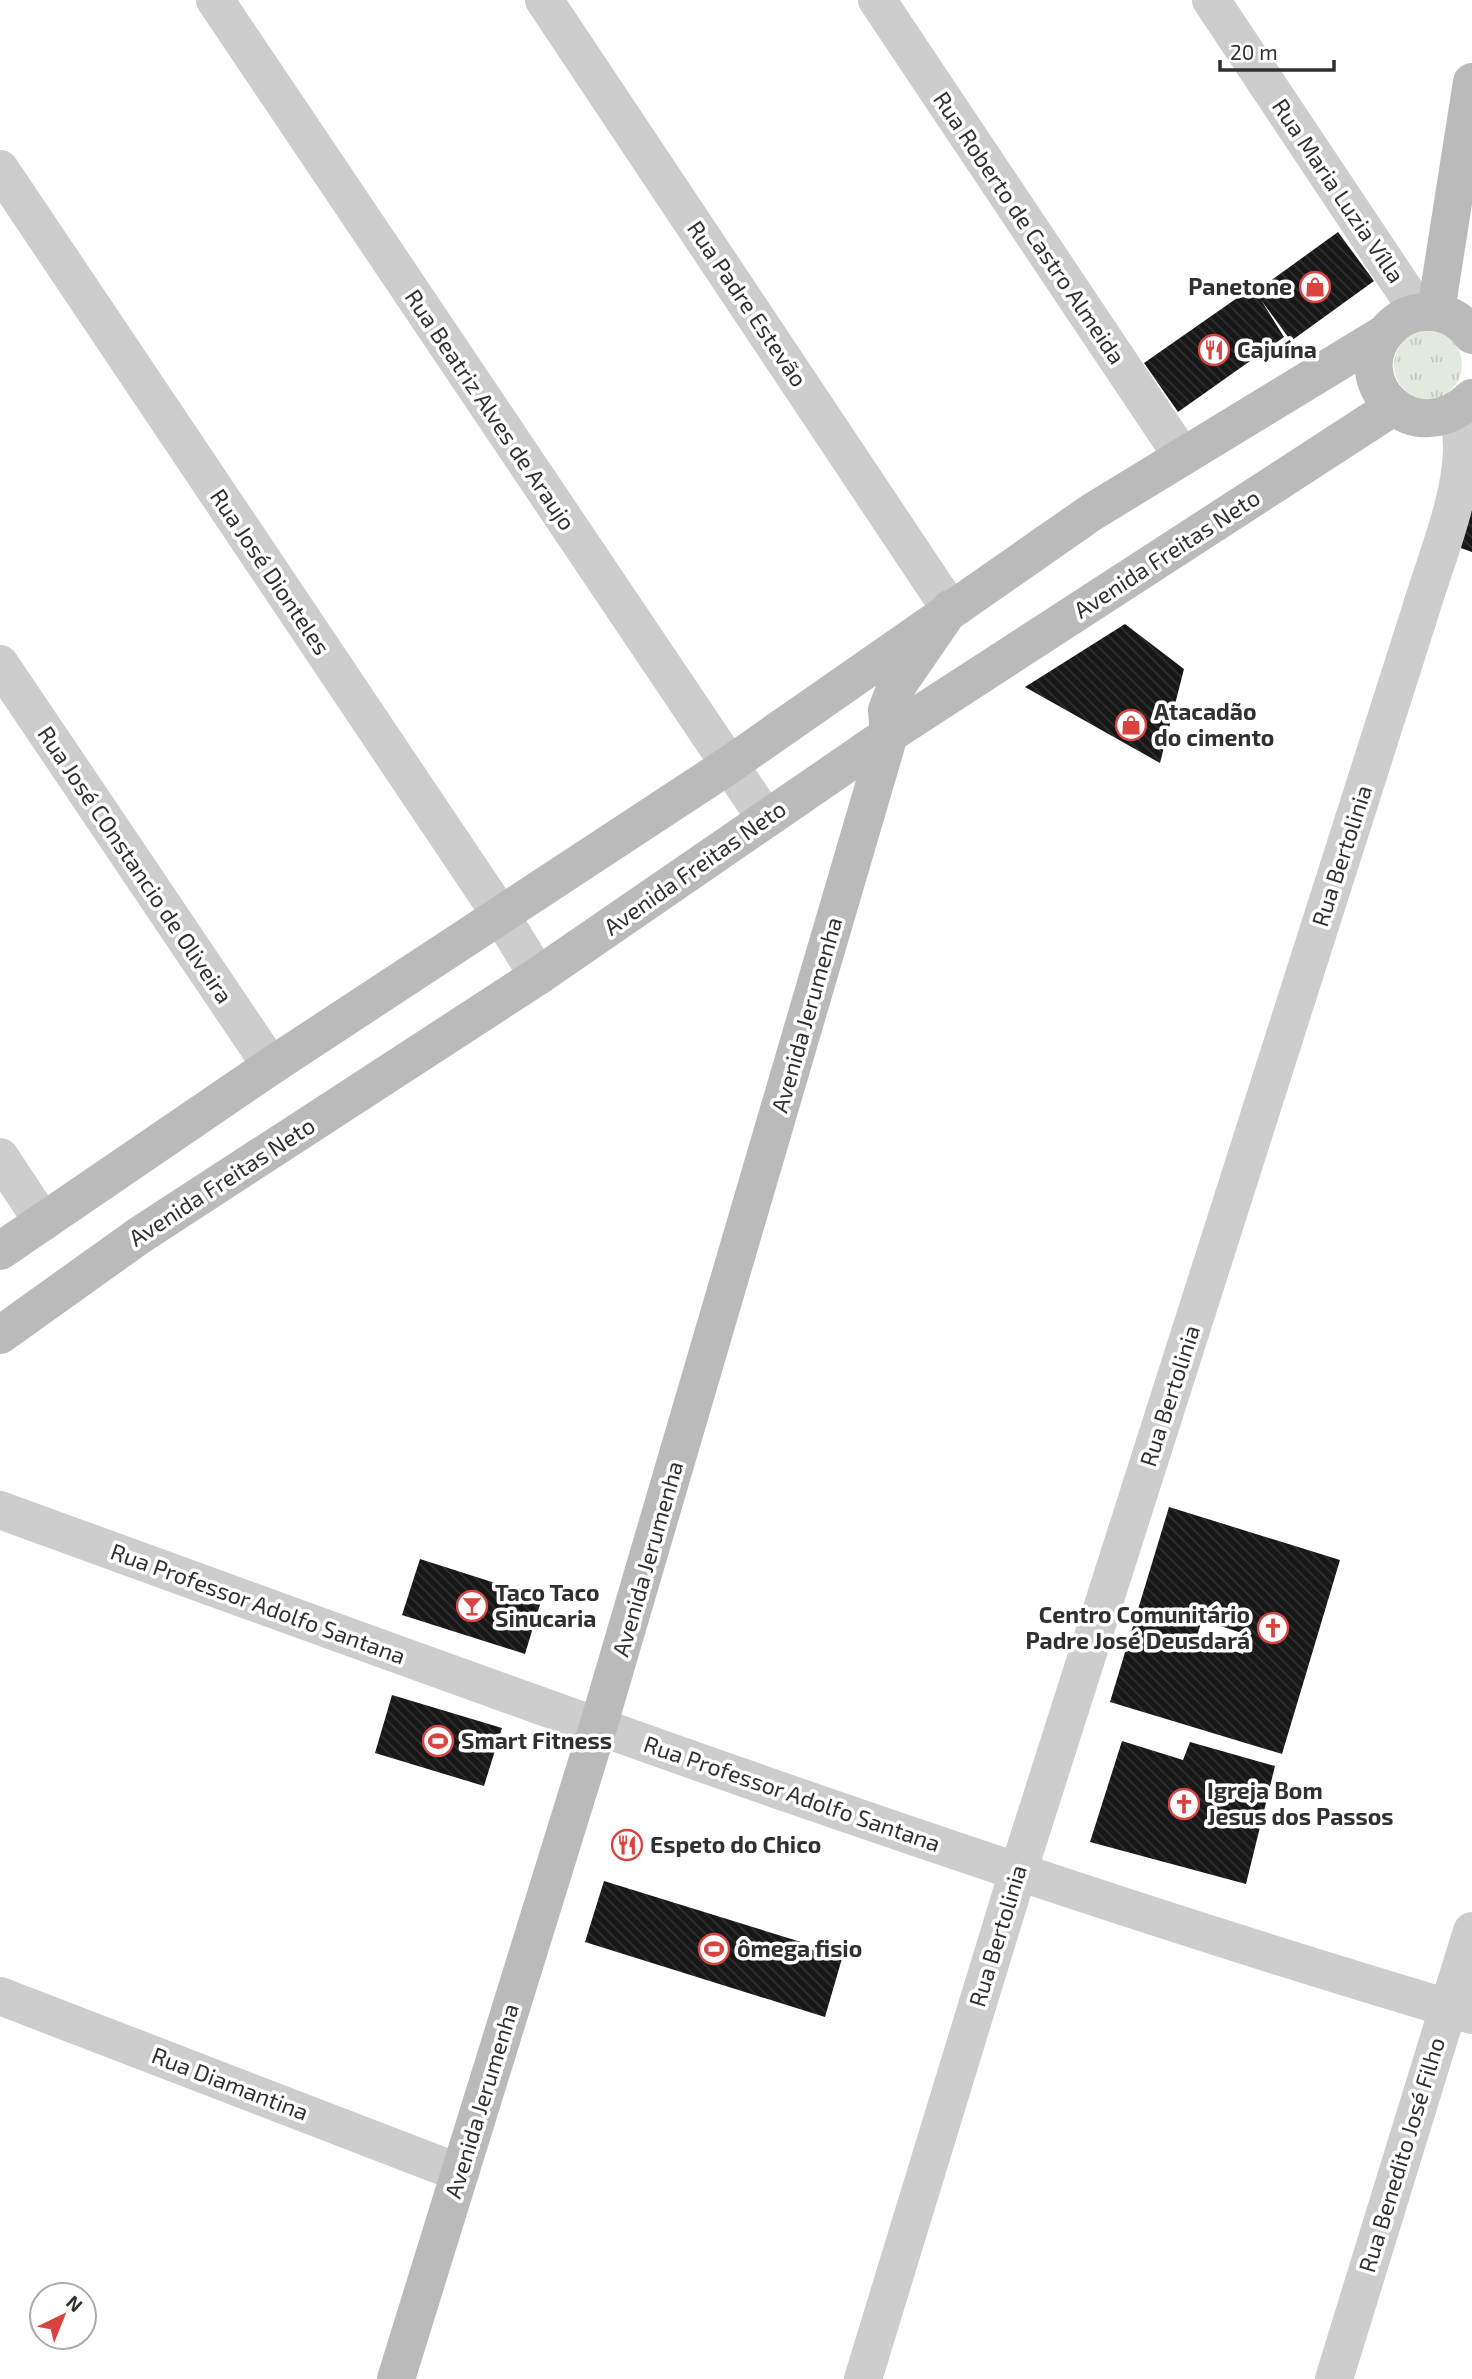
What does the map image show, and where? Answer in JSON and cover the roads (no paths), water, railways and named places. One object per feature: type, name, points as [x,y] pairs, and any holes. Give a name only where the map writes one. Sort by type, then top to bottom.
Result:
[{"type":"main road","points":[[0,1251],[271,1066],[729,765],[1092,512],[1384,334],[1406,316],[1453,322],[1472,82]]},
{"type":"main road","points":[[1384,334],[1377,348],[1375,372],[1383,394],[1393,407],[1409,416],[1443,418],[1469,402]]},
{"type":"main road","name":"Avenida Freitas Neto","points":[[0,1335],[140,1235],[538,976],[889,735],[1393,407]]},
{"type":"main road","name":"Avenida Jerumenha","points":[[396,2379],[598,1727],[889,735],[887,709],[895,689],[950,609]]},
{"type":"street","name":"Rua Beatriz Alves de Araujo","points":[[215,0],[765,819]]},
{"type":"street","name":"Rua Padre Estevão","points":[[544,0],[950,609]]},
{"type":"street","name":"Rua Roberto de Castro Almeida","points":[[877,0],[1182,456]]},
{"type":"street","name":"Rua Maria Luzia Vílla","points":[[1210,0],[1453,322]]},
{"type":"street","name":"Rua José Dionteles","points":[[0,169],[500,914],[538,976]]},
{"type":"street","name":"Rua Bertolinia","points":[[863,2379],[1018,1872],[1441,544],[1459,477],[1469,402]]},
{"type":"street","name":"Rua José COnstancio de Oliveira","points":[[0,664],[271,1066]]},
{"type":"street","points":[[0,1157],[43,1222]]},
{"type":"street","name":"Rua Professor Adolfo Santana","points":[[0,1510],[598,1727],[1018,1872],[1460,2011]]},
{"type":"street","name":"Rua Benedito José Filho","points":[[1334,2379],[1460,2011],[1472,1931]]},
{"type":"street","name":"Rua Diamantina","points":[[0,1996],[460,2173]]},
{"type":"place","name":"Panetone","points":[[1315,287]]},
{"type":"place","name":"Cajuína","points":[[1214,350]]},
{"type":"place","name":"Atacadão do cimento","points":[[1131,725]]},
{"type":"place","name":"Taco Taco Sinucaria","points":[[472,1606]]},
{"type":"place","name":"Centro Comunitário Padre José Deusdará","points":[[1273,1628]]},
{"type":"place","name":"Smart Fitness","points":[[438,1741]]},
{"type":"place","name":"Igreja Bom Jesus dos Passos","points":[[1184,1804]]},
{"type":"place","name":"Espeto do Chico","points":[[627,1845]]},
{"type":"place","name":"ômega fisio","points":[[714,1949]]}]
